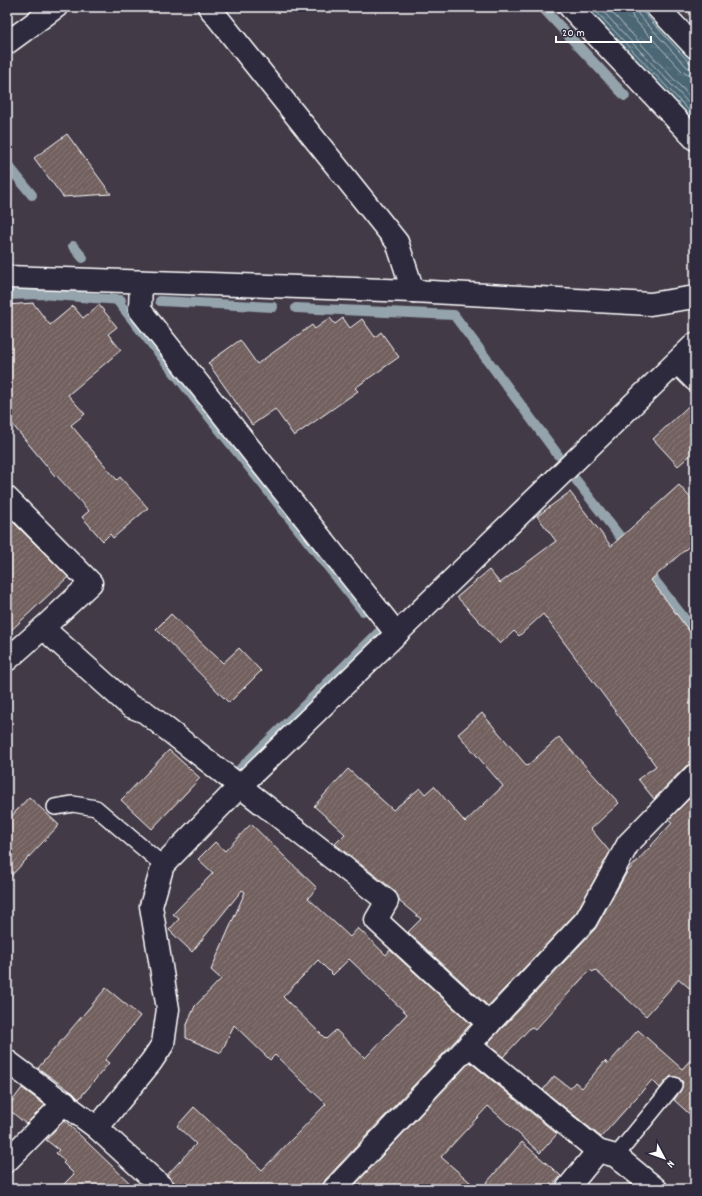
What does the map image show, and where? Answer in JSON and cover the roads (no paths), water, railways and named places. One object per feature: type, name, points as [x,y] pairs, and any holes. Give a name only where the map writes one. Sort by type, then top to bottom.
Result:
[{"type":"street","points":[[7,43],[56,7]]},
{"type":"street","points":[[209,7],[397,242],[413,291]]},
{"type":"street","points":[[570,7],[695,139]]},
{"type":"street","points":[[657,7],[695,48]]},
{"type":"street","points":[[7,277],[413,291],[650,304],[695,297]]},
{"type":"street","points":[[141,282],[140,310],[397,634]]},
{"type":"street","points":[[97,1128],[151,1062],[163,1044],[168,1009],[151,906],[163,866],[240,786],[678,363],[695,344]]},
{"type":"street","points":[[678,363],[695,380]]},
{"type":"street","points":[[7,498],[91,583],[7,660]]},
{"type":"street","points":[[43,628],[130,706],[145,712],[387,901],[376,920],[489,1024]]},
{"type":"street","points":[[334,1189],[586,920],[628,844],[695,775]]},
{"type":"street","points":[[469,1044],[607,1153],[656,1189]]},
{"type":"street","points":[[7,1061],[65,1102],[97,1128],[164,1189]]},
{"type":"street","points":[[7,1161],[65,1102]]},
{"type":"street","points":[[567,1189],[607,1153]]},
{"type":"lane","points":[[55,807],[73,804],[96,808],[163,866]]},
{"type":"lane","points":[[607,1153],[674,1086]]},
{"type":"water","points":[[586,7],[643,7],[695,63],[695,122]]},
{"type":"waterway","points":[[542,7],[625,96]]},
{"type":"waterway","points":[[7,164],[32,195]]},
{"type":"waterway","points":[[73,246],[83,258]]},
{"type":"waterway","points":[[7,295],[40,294],[121,300]]},
{"type":"waterway","points":[[116,299],[363,611]]},
{"type":"waterway","points":[[160,301],[273,307]]},
{"type":"waterway","points":[[296,308],[454,315],[558,455]]},
{"type":"waterway","points":[[576,480],[628,547]]},
{"type":"waterway","points":[[645,568],[695,632]]},
{"type":"waterway","points":[[240,769],[379,632]]}]
